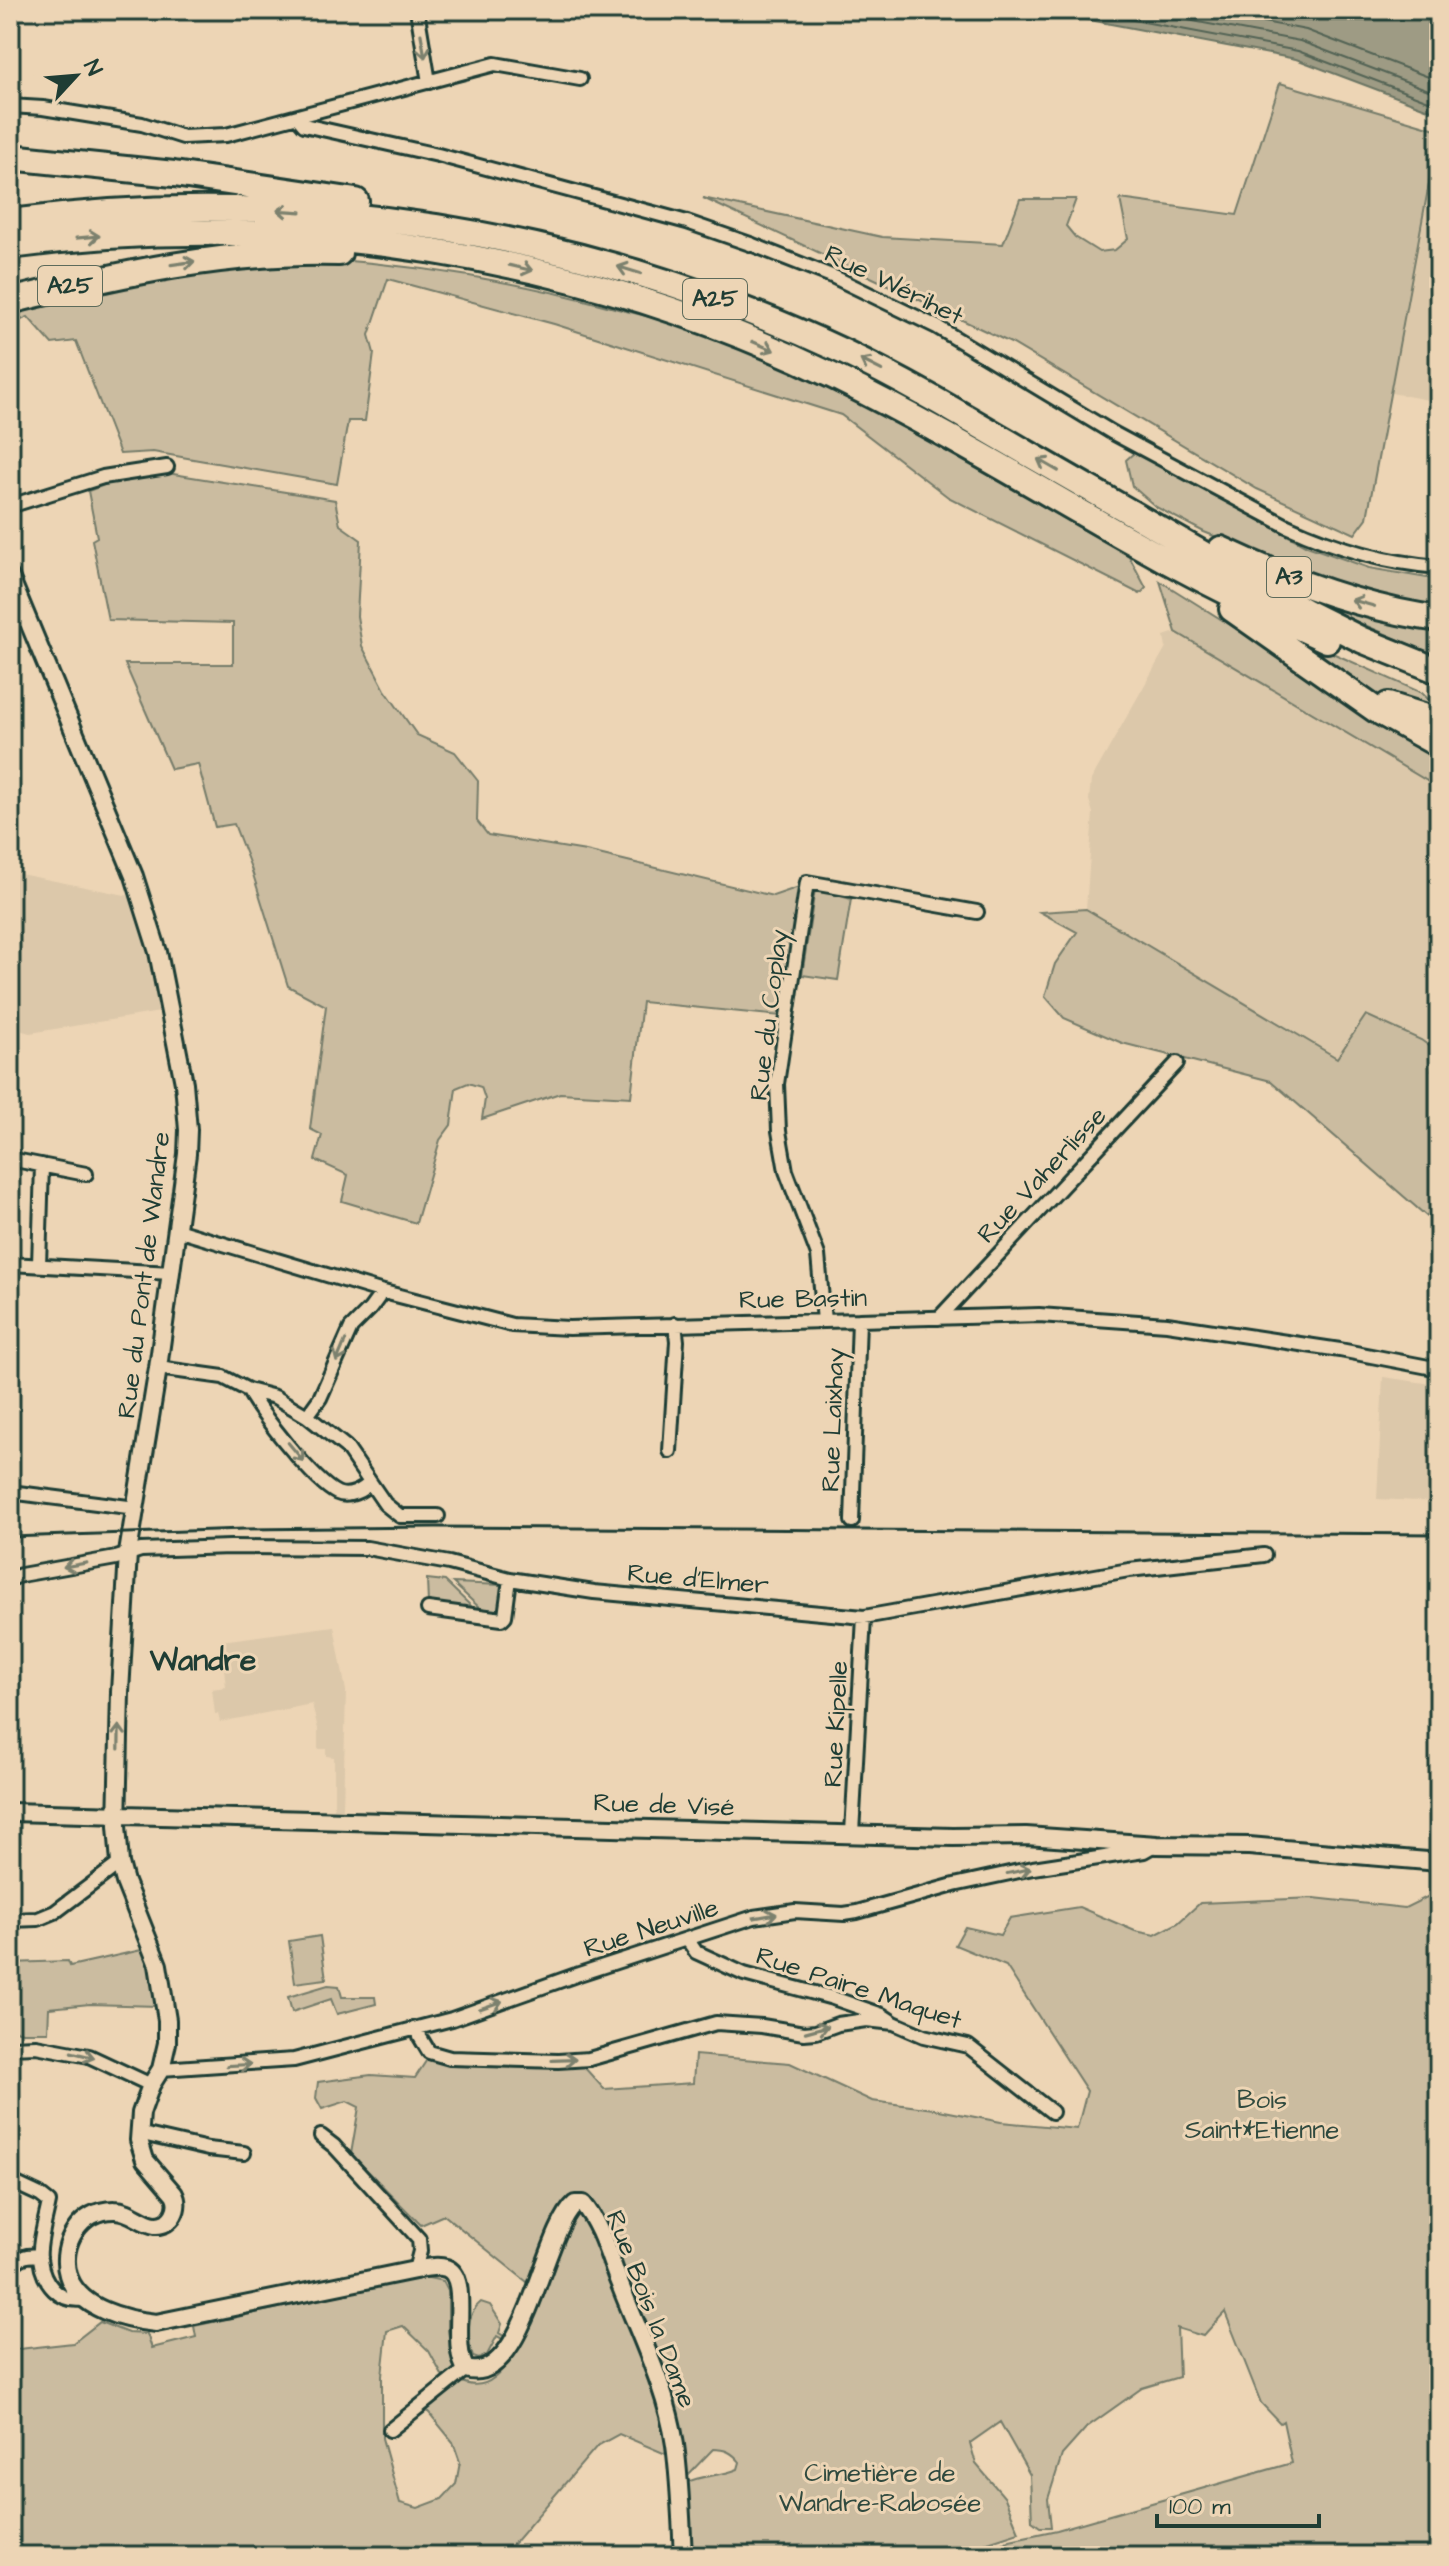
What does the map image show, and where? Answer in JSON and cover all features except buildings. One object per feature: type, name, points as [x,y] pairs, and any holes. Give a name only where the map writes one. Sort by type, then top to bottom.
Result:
[{"type":"highway","name":"A25","points":[[10,157],[174,174],[355,201],[432,215],[477,233]]},
{"type":"highway","name":"A25","points":[[10,222],[168,209],[271,209],[369,217],[477,233],[541,246],[638,272],[735,306],[810,337],[909,385],[1336,627],[1439,671]]},
{"type":"highway","name":"A25","points":[[10,246],[103,236],[238,232],[376,241],[516,267],[621,294],[759,343],[833,376],[921,421],[1124,537],[1256,607],[1380,664],[1439,687]]},
{"type":"highway","name":"A25","points":[[10,301],[131,272],[211,259],[309,252],[397,256],[445,252]]},
{"type":"highway","name":"A3","points":[[1143,520],[1347,598],[1396,612],[1439,619]]},
{"type":"highway","name":"A3","points":[[1154,553],[1376,710],[1439,745]]},
{"type":"highway","name":"A3","points":[[1346,687],[1389,706],[1439,721]]},
{"type":"street","points":[[417,10],[429,82]]},
{"type":"street","points":[[10,106],[43,108],[142,124],[183,137],[226,135],[495,64],[580,79]]},
{"type":"street","name":"Rue Wérihet","points":[[298,118],[304,125],[438,155],[687,222],[753,245],[834,277],[937,327],[1113,433],[1287,526],[1368,555],[1407,565],[1439,567]]},
{"type":"street","points":[[10,506],[103,477],[167,467]]},
{"type":"street","name":"Rue du Pont de Wandre","points":[[10,577],[134,876],[158,952],[184,1083],[188,1130],[158,1368],[128,1553],[120,1692],[120,1863],[161,1976],[167,2043],[161,2069]]},
{"type":"street","points":[[10,624],[26,617]]},
{"type":"street","name":"Rue du Coplay","points":[[824,1321],[818,1255],[786,1171],[779,1131],[777,1084],[807,882],[977,912]]},
{"type":"street","name":"Rue Vaherlisse","points":[[939,1318],[1177,1063]]},
{"type":"street","points":[[10,1159],[86,1174]]},
{"type":"street","points":[[39,1265],[42,1165]]},
{"type":"street","name":"Rue Bastin","points":[[177,1230],[380,1291],[512,1325],[569,1328],[1039,1315],[1167,1324],[1340,1350],[1439,1369]]},
{"type":"street","points":[[10,1264],[171,1273]]},
{"type":"street","points":[[307,1416],[320,1398],[351,1328],[370,1309],[380,1291]]},
{"type":"street","name":"Rue Laixhay","points":[[852,1521],[859,1320]]},
{"type":"street","points":[[670,1451],[677,1341],[675,1324]]},
{"type":"street","points":[[158,1368],[223,1377],[248,1390],[275,1397],[307,1416],[346,1447],[385,1504],[400,1516],[438,1516]]},
{"type":"street","points":[[248,1390],[256,1405],[316,1477],[336,1493],[356,1492],[365,1489],[370,1482]]},
{"type":"street","points":[[10,1492],[136,1508]]},
{"type":"street","name":"Rue d'Elmer","points":[[15,1577],[116,1558],[141,1550],[367,1548],[449,1563],[510,1579],[594,1592],[864,1617],[1129,1570],[1264,1555]]},
{"type":"street","points":[[428,1609],[502,1619],[510,1579]]},
{"type":"street","name":"Rue Kipelle","points":[[852,1833],[864,1617]]},
{"type":"street","name":"Rue de Visé","points":[[10,1812],[953,1837],[1026,1836],[1157,1845],[1249,1846],[1432,1861]]},
{"type":"street","name":"Rue Neuville","points":[[161,2069],[294,2060],[419,2028],[754,1917],[795,1911],[857,1912],[954,1885],[1033,1868],[1144,1851],[1157,1845]]},
{"type":"street","points":[[10,1920],[38,1919],[55,1912],[120,1863]]},
{"type":"street","name":"Rue Paire Maquet","points":[[687,1939],[696,1952],[744,1974],[833,1998],[882,2015],[924,2036],[968,2046],[1052,2112]]},
{"type":"street","points":[[419,2028],[420,2037],[429,2052],[450,2058],[558,2061],[589,2059],[716,2023],[804,2033],[866,2020],[894,2023]]},
{"type":"street","points":[[10,2047],[36,2046],[89,2056],[151,2085]]},
{"type":"street","points":[[161,2069],[151,2085],[138,2133],[145,2160],[174,2194],[177,2207],[171,2218],[155,2225],[130,2213],[114,2210],[85,2219],[67,2246],[65,2261],[69,2279],[85,2299],[110,2313],[135,2321],[156,2323],[415,2270],[444,2268],[455,2275],[459,2286],[459,2354],[466,2369]]},
{"type":"street","points":[[138,2133],[208,2149],[244,2153]]},
{"type":"street","points":[[321,2136],[334,2146],[419,2239],[420,2251],[415,2270]]},
{"type":"street","points":[[10,2181],[49,2202],[40,2256],[45,2277],[53,2291],[63,2298],[76,2301],[85,2299]]},
{"type":"street","name":"Rue Bois la Dame","points":[[390,2430],[466,2369],[477,2372],[488,2370],[505,2350],[532,2303],[561,2220],[575,2204],[583,2204],[592,2215],[657,2382],[675,2443],[683,2556]]},
{"type":"street","points":[[10,2268],[28,2254],[40,2256]]},
{"type":"shaded area","points":[[1439,139],[1439,402],[1391,393]]},
{"type":"shaded area","points":[[1176,632],[1439,788],[1439,1053],[1421,1040],[1338,1058],[1086,909],[1093,813],[1089,800],[1091,780],[1166,647],[1164,636]]},
{"type":"shaded area","points":[[10,872],[135,897],[166,1011],[30,1033],[19,1030],[10,1022]]},
{"type":"shaded area","points":[[1383,1377],[1439,1385],[1439,1502],[1377,1499]]},
{"type":"shaded area","points":[[334,1626],[346,1691],[343,1809],[334,1809],[334,1757],[326,1756],[326,1749],[318,1749],[318,1729],[312,1704],[220,1722],[218,1714],[215,1714],[212,1689],[226,1687],[221,1641]]},
{"type":"green space","points":[[1280,83],[1439,130],[1367,518],[1355,534],[1257,489],[1013,344],[703,198],[882,237],[1003,244],[1020,199],[1076,199],[1066,226],[1075,237],[1099,252],[1115,250],[1128,239],[1120,199],[1237,215]]},
{"type":"green space","points":[[327,259],[433,270],[538,289],[663,321],[731,345],[790,370],[905,428],[1129,556],[1146,588],[1140,594],[948,497],[841,415],[554,324],[388,279],[369,335],[374,353],[365,421],[348,421],[337,484],[153,452],[120,454],[76,341],[52,344],[28,317],[10,325],[10,307],[130,278]]},
{"type":"green space","points":[[1135,452],[1307,546],[1369,568],[1439,580],[1439,609],[1330,582],[1204,532],[1156,507],[1132,486],[1126,460]]},
{"type":"green space","points":[[167,473],[335,500],[340,525],[361,540],[357,616],[362,646],[385,690],[417,735],[455,752],[478,781],[477,821],[488,835],[586,851],[773,896],[799,887],[781,1016],[642,1002],[631,1097],[560,1093],[482,1119],[485,1099],[481,1087],[468,1083],[456,1088],[451,1125],[440,1140],[416,1223],[342,1201],[348,1175],[315,1160],[322,1135],[310,1129],[326,1006],[288,986],[234,824],[215,827],[198,764],[171,769],[125,664],[233,664],[233,623],[108,620],[92,540],[97,537],[88,491],[121,479]]},
{"type":"green space","points":[[1258,571],[1439,624],[1439,657],[1339,614]]},
{"type":"green space","points":[[1160,581],[1439,756],[1439,788],[1176,632]]},
{"type":"green space","points":[[1272,626],[1439,702],[1439,715],[1374,693]]},
{"type":"green space","points":[[815,889],[851,899],[838,980],[802,975]]},
{"type":"green space","points":[[1086,909],[1337,1058],[1366,1015],[1421,1040],[1439,1053],[1432,1070],[1439,1074],[1439,1227],[1271,1081],[1122,1043],[1064,1018],[1045,996],[1055,964],[1077,932],[1040,912]]},
{"type":"green space","points":[[427,1579],[445,1581],[474,1609],[428,1604]]},
{"type":"green space","points":[[453,1583],[502,1585],[499,1611],[482,1610]]},
{"type":"green space","name":"Bois Saint*Etienne","points":[[1439,1891],[1439,2556],[977,2556],[1010,2540],[1057,2530],[1292,2463],[1283,2421],[1280,2423],[1261,2403],[1225,2312],[1203,2336],[1177,2328],[1179,2377],[1142,2388],[1087,2427],[1062,2455],[1048,2499],[1051,2527],[1040,2527],[1032,2521],[1030,2475],[1000,2422],[970,2443],[976,2464],[1005,2498],[1019,2532],[988,2542],[968,2556],[693,2556],[685,2483],[738,2469],[740,2462],[728,2452],[713,2449],[685,2478],[679,2454],[668,2455],[619,2434],[597,2446],[503,2556],[10,2556],[10,2347],[19,2349],[73,2343],[100,2322],[128,2333],[147,2334],[152,2348],[196,2337],[194,2326],[424,2277],[443,2281],[448,2291],[448,2331],[455,2370],[443,2377],[429,2351],[403,2326],[387,2331],[382,2376],[382,2438],[400,2503],[418,2508],[442,2499],[456,2484],[460,2462],[453,2442],[425,2408],[460,2381],[479,2385],[488,2382],[508,2363],[518,2347],[497,2336],[487,2355],[479,2359],[473,2357],[469,2343],[470,2320],[481,2302],[490,2305],[502,2324],[499,2333],[519,2345],[544,2292],[527,2282],[444,2215],[421,2225],[351,2154],[359,2107],[347,2101],[322,2109],[316,2098],[318,2082],[371,2075],[415,2078],[428,2058],[450,2065],[584,2067],[604,2089],[693,2083],[695,2055],[790,2063],[872,2101],[1001,2122],[1077,2129],[1087,2091],[1006,1966],[955,1945],[965,1927],[1000,1935],[1010,1918],[1079,1907],[1135,1931],[1155,1935],[1178,1923],[1200,1903],[1314,1898],[1405,1908]]},
{"type":"green space","points":[[320,1936],[326,1979],[295,1983],[289,1941]]},
{"type":"green space","points":[[146,1949],[157,2006],[90,2004],[49,2008],[48,2032],[22,2032],[10,2028],[10,1963],[68,1961],[70,1966]]},
{"type":"green space","points":[[328,1985],[339,1986],[342,1997],[375,1997],[376,2004],[337,2014],[331,1999],[292,2012],[288,1997]]},
{"type":"water","points":[[1037,10],[1439,10],[1439,113],[1296,59]]},
{"type":"railway","points":[[10,1537],[244,1529],[435,1527],[1439,1534]]},
{"type":"district","name":"Wandre","points":[[203,1661]]},
{"type":"park label","name":"Cimetière de Wandre-Rabosée","points":[[880,2488]]}]
